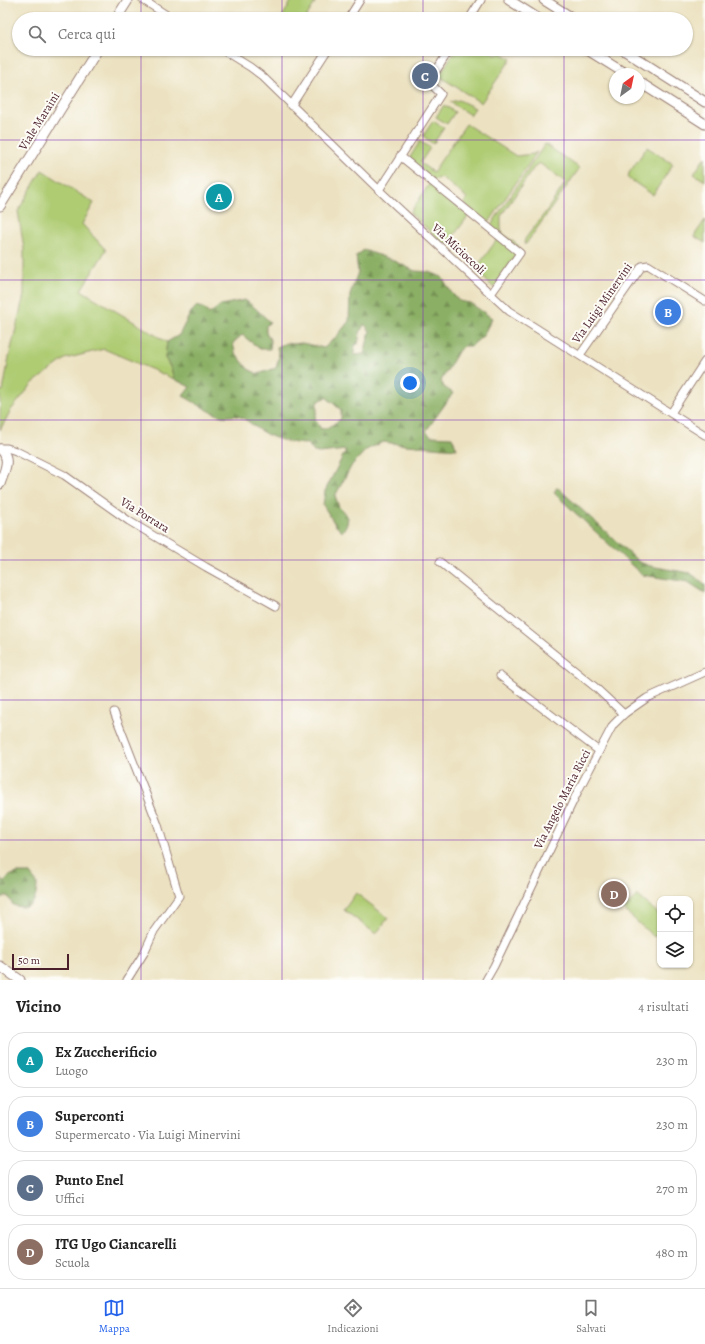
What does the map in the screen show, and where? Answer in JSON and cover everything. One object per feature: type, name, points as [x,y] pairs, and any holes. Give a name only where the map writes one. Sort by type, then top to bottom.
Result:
[{"type":"main road","points":[[120,12],[128,0]]},
{"type":"main road","points":[[509,0],[528,12]]},
{"type":"main road","points":[[544,0],[563,12]]},
{"type":"main road","name":"Viale Maraini","points":[[0,206],[94,56]]},
{"type":"main road","points":[[597,56],[616,68]]},
{"type":"main road","points":[[633,56],[705,102]]},
{"type":"main road","points":[[645,86],[705,124]]},
{"type":"main road","name":"Via Porrara","points":[[0,448],[6,455],[7,462],[0,484]]},
{"type":"main road","points":[[0,966],[20,980]]},
{"type":"street","points":[[143,0],[163,12]]},
{"type":"street","points":[[352,12],[360,0]]},
{"type":"street","points":[[473,12],[481,0]]},
{"type":"street","name":"Via Micioccoli","points":[[232,56],[262,76],[291,106],[379,190],[515,315],[671,413],[704,431]]},
{"type":"street","points":[[291,106],[323,56]]},
{"type":"street","points":[[379,190],[441,94],[428,82],[445,56]]},
{"type":"street","points":[[400,156],[520,253],[491,294]]},
{"type":"street","name":"Via Luigi Minervini","points":[[580,355],[642,266],[648,265],[705,300]]},
{"type":"street","points":[[671,413],[705,361]]},
{"type":"street","name":"Via Porrara","points":[[0,448],[7,448],[16,451],[64,475],[130,521],[276,606]]},
{"type":"street","points":[[440,562],[583,677],[624,714]]},
{"type":"street","name":"Via Angelo Maria Ricci","points":[[486,980],[599,750],[613,726],[624,714],[647,698],[705,672]]},
{"type":"street","points":[[500,676],[599,750]]},
{"type":"street","points":[[114,712],[158,825],[179,896],[154,931],[144,953],[126,980]]},
{"type":"green space","points":[[292,0],[309,0],[315,3],[309,12],[285,12]]},
{"type":"green space","points":[[452,56],[506,56],[511,59],[481,103],[439,76]]},
{"type":"green space","points":[[459,100],[475,108],[470,115],[450,102]]},
{"type":"green space","points":[[444,105],[455,112],[447,124],[436,117]]},
{"type":"green space","points":[[433,121],[444,128],[433,144],[423,136]]},
{"type":"green space","points":[[466,124],[516,156],[533,154],[537,152],[490,221],[485,222],[464,204],[467,198],[441,177],[434,180],[409,159],[420,141],[430,148],[420,163],[433,172]]},
{"type":"green space","points":[[545,144],[579,169],[526,244],[524,244],[525,239],[566,182],[539,163],[535,166],[501,216],[502,233],[519,246],[518,248],[491,227],[491,225]]},
{"type":"green space","points":[[647,147],[673,164],[653,195],[628,178],[629,173]]},
{"type":"green space","points":[[705,157],[705,181],[694,174]]},
{"type":"green space","points":[[42,170],[94,203],[82,224],[106,250],[81,290],[167,342],[165,358],[174,379],[104,349],[65,359],[33,383],[11,410],[0,430],[0,390],[3,391],[9,357],[24,295],[24,249],[18,211]]},
{"type":"green space","points":[[430,183],[469,215],[446,246],[410,213]]},
{"type":"green space","points":[[705,220],[705,243],[694,236]]},
{"type":"green space","points":[[498,238],[518,253],[494,288],[475,270]]},
{"type":"green space","points":[[364,250],[390,259],[415,271],[430,272],[442,277],[451,292],[459,301],[470,303],[492,318],[483,336],[471,346],[464,346],[459,350],[441,381],[444,387],[453,393],[426,431],[431,436],[452,437],[457,449],[383,442],[366,450],[352,465],[335,496],[339,507],[348,517],[347,524],[342,532],[336,526],[323,505],[325,491],[346,450],[319,453],[314,452],[308,444],[277,439],[261,431],[240,417],[222,416],[208,410],[183,396],[190,387],[174,379],[171,368],[165,358],[167,342],[179,335],[191,312],[197,306],[205,309],[209,314],[221,305],[245,300],[270,322],[266,326],[266,333],[271,341],[270,349],[260,349],[242,335],[233,343],[235,352],[248,369],[258,374],[276,368],[279,357],[277,347],[286,343],[302,343],[324,348],[337,336],[349,321],[350,294],[358,272],[356,256]],"holes":[[[364,324],[370,331],[364,354],[354,355],[355,345],[358,344],[360,333]],[[326,397],[341,410],[341,419],[329,427],[321,429],[315,419],[317,402]]]},
{"type":"green space","points":[[557,487],[639,562],[650,566],[690,573],[705,584],[705,593],[688,582],[642,575],[554,493]]},
{"type":"green space","points":[[18,873],[29,873],[37,883],[37,891],[31,905],[22,907],[13,905],[8,896],[0,898],[0,879],[4,881],[11,875]]},
{"type":"green space","points":[[356,893],[388,918],[376,934],[344,910]]},
{"type":"green space","points":[[637,895],[657,912],[657,934],[654,937],[624,910]]},
{"type":"place","name":"Punto Enel","points":[[425,76]]},
{"type":"place","name":"Ex Zuccherificio","points":[[219,197]]},
{"type":"place","name":"Superconti","points":[[668,312]]},
{"type":"place","name":"ITG Ugo Ciancarelli","points":[[614,894]]}]
